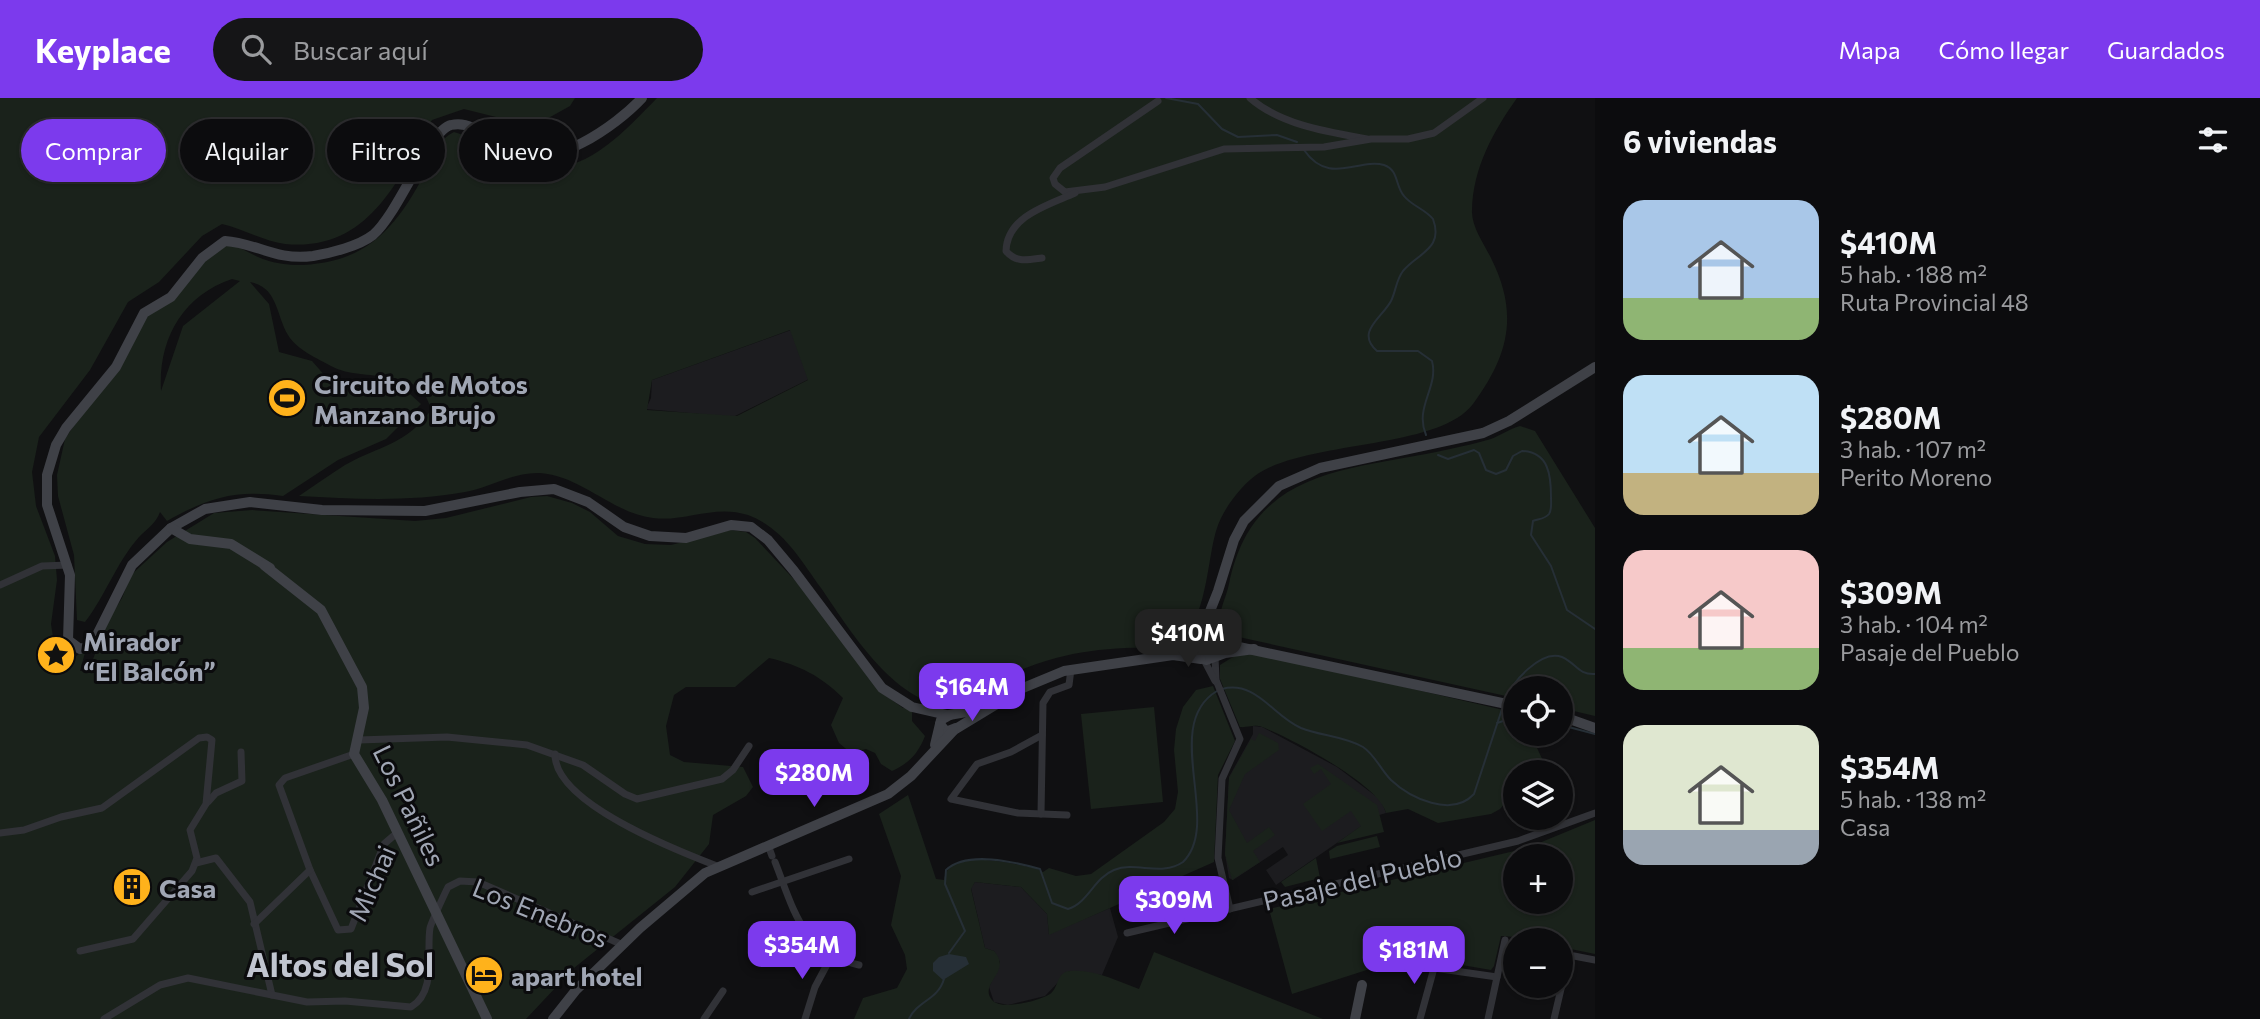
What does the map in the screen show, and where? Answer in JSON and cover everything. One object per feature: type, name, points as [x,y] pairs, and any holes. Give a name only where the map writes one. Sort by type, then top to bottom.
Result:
[{"type":"main road","points":[[642,98],[593,138],[570,149],[548,155],[511,154],[475,129],[463,124],[450,125],[437,132],[407,191],[387,220],[371,236],[334,251],[295,257],[269,254],[237,242],[225,241],[215,246],[171,297],[144,313],[116,366],[66,428],[56,445],[47,475],[47,505],[68,565],[71,586],[66,636],[73,647],[86,649],[92,645],[132,565],[171,528],[205,509],[228,503],[268,502],[322,510],[410,512],[442,509],[544,488],[576,496],[624,527],[650,536],[686,538],[731,525],[751,527],[768,540],[794,571],[877,682],[894,697],[947,725]]},
{"type":"main road","points":[[1202,660],[1195,651],[1240,527],[1258,505],[1284,483],[1312,470],[1362,457],[1457,441],[1483,433],[1595,367]]},
{"type":"main road","name":"Los Pañiles","points":[[171,528],[190,539],[222,541],[236,546],[324,613],[362,687],[365,704],[355,754],[398,832],[486,1019]]},
{"type":"main road","points":[[1211,612],[1209,629],[1218,648],[1216,656]]},
{"type":"main road","points":[[558,1017],[623,944],[698,877],[717,866],[772,854],[888,794],[911,776],[932,751],[947,725],[1027,681],[1071,667],[1182,649],[1207,637],[1503,703]]},
{"type":"main road","points":[[1071,667],[1177,655],[1202,660],[1258,650]]},
{"type":"main road","points":[[1595,721],[1561,716],[1595,728]]},
{"type":"main road","points":[[1355,1019],[1362,985]]},
{"type":"street","points":[[1250,98],[1259,106],[1306,126],[1371,139]]},
{"type":"street","points":[[1158,101],[1060,168],[1054,178],[1055,184],[1065,192],[1105,187],[1223,149],[1324,146],[1371,139],[1408,139],[1434,133],[1483,98]]},
{"type":"street","points":[[1042,258],[1022,261],[1012,258],[1006,251],[1007,239],[1026,216],[1079,192]]},
{"type":"street","points":[[0,584],[42,566],[68,565]]},
{"type":"street","points":[[1216,656],[1218,685]]},
{"type":"street","points":[[1202,660],[1218,685],[1240,740],[1222,779],[1219,858],[1230,909]]},
{"type":"street","points":[[1041,814],[1044,700],[1050,692],[1069,685],[1071,667]]},
{"type":"street","points":[[1042,732],[1014,750],[977,764],[951,797],[956,802],[1066,816]]},
{"type":"street","points":[[0,833],[24,830],[61,817],[102,808],[196,740],[207,737],[213,745],[206,804]]},
{"type":"street","points":[[359,740],[457,738],[521,743],[587,768],[628,796],[642,799],[722,779],[730,774],[749,746]]},
{"type":"street","points":[[196,863],[190,830],[216,793],[242,781],[241,752]]},
{"type":"street","points":[[254,924],[310,870],[280,789],[280,782],[355,754]]},
{"type":"street","points":[[555,754],[557,768],[589,804],[667,847],[717,866]]},
{"type":"street","name":"Pasaje del Pueblo","points":[[1127,933],[1518,841],[1595,813]]},
{"type":"street","name":"Michai","points":[[310,870],[337,929],[343,932],[352,926],[384,844],[398,832]]},
{"type":"street","points":[[772,854],[802,928],[831,957],[859,965]]},
{"type":"street","points":[[80,951],[125,942],[136,937],[196,863],[212,858],[218,860],[249,900],[272,995]]},
{"type":"street","points":[[752,892],[783,884],[849,859]]},
{"type":"street","name":"Los Enebros","points":[[438,915],[451,885],[475,881],[623,944]]},
{"type":"street","points":[[104,1019],[160,985],[182,979],[201,979],[312,1002],[345,1000],[404,1008],[415,1005],[420,1000],[428,976],[430,928],[438,915]]},
{"type":"street","points":[[1488,1019],[1503,949]]},
{"type":"street","points":[[805,1019],[814,990],[831,957]]},
{"type":"street","points":[[1554,1019],[1570,957],[1595,960]]},
{"type":"street","points":[[1420,1019],[1434,968],[1497,977]]},
{"type":"street","points":[[704,1019],[723,991]]},
{"type":"shaded area","points":[[0,98],[575,98],[570,106],[547,119],[504,119],[464,109],[435,119],[327,119],[327,182],[397,182],[377,208],[359,224],[339,236],[314,243],[285,244],[222,224],[202,236],[159,282],[128,302],[90,370],[39,437],[32,472],[36,506],[55,556],[57,580],[51,624],[54,644],[61,654],[72,659],[86,649],[80,671],[89,670],[107,622],[122,598],[131,575],[167,542],[214,513],[252,510],[415,521],[446,518],[531,497],[547,496],[572,503],[590,512],[618,536],[645,544],[671,545],[730,530],[746,532],[755,538],[839,627],[885,695],[903,708],[912,707],[912,721],[925,736],[916,753],[892,771],[881,764],[875,753],[866,749],[851,753],[839,743],[831,725],[843,698],[809,672],[769,658],[735,687],[686,687],[674,695],[666,726],[670,755],[684,762],[743,767],[753,787],[746,796],[713,815],[709,844],[675,887],[574,968],[526,1019],[0,1019]]},
{"type":"shaded area","points":[[657,98],[1517,98],[1500,124],[1480,165],[1472,210],[1476,229],[1500,278],[1505,298],[1506,334],[1502,351],[1473,404],[1456,419],[1405,437],[1282,462],[1259,473],[1246,484],[1224,513],[1217,528],[1204,594],[1191,626],[1182,638],[1164,646],[1099,650],[1056,658],[1012,674],[970,701],[947,705],[924,700],[883,670],[864,649],[790,545],[771,528],[748,515],[723,511],[665,519],[638,515],[570,481],[540,473],[511,477],[475,490],[423,497],[361,499],[299,496],[345,465],[402,438],[422,422],[431,410],[425,395],[416,386],[389,377],[344,371],[302,349],[288,335],[271,296],[259,285],[250,282],[269,304],[279,352],[312,361],[326,377],[399,384],[421,404],[386,439],[338,460],[283,496],[250,494],[222,497],[196,506],[167,521],[160,512],[154,523],[124,557],[85,622],[77,620],[74,555],[58,496],[57,475],[65,439],[145,316],[188,274],[227,245],[266,260],[290,265],[314,264],[353,254],[384,233],[407,204],[420,182],[445,182],[445,138],[454,132],[459,134],[459,182],[577,182],[577,162],[594,154],[627,128]],"holes":[[[232,279],[240,281],[183,326],[161,391],[161,372],[169,338],[187,308],[199,296],[214,287]],[[790,330],[808,380],[737,416],[647,410],[652,380]]]},
{"type":"shaded area","points":[[791,330],[809,379],[733,417],[646,409],[651,398],[652,380]]},
{"type":"shaded area","points":[[1520,426],[1535,431],[1595,528],[1595,716],[1573,711],[1573,676],[1503,676],[1503,695],[1225,634],[1220,621],[1221,609],[1241,545],[1260,516],[1284,495],[1312,480],[1343,470],[1476,443]]},
{"type":"shaded area","points":[[1262,654],[1503,710],[1503,746],[1536,746],[1543,760],[1503,760],[1503,806],[1491,814],[1438,823],[1408,809],[1386,813],[1368,789],[1312,751],[1262,727],[1240,727],[1220,679],[1220,665],[1236,655]]},
{"type":"shaded area","points":[[1213,686],[1235,741],[1218,775],[1214,862],[1049,935],[1047,914],[1021,887],[975,882],[971,889],[985,948],[994,951],[1000,965],[989,988],[989,994],[992,1000],[1003,1005],[1029,1002],[1050,994],[1062,974],[1070,971],[1097,974],[1139,989],[1154,952],[1323,1019],[854,1019],[863,998],[897,988],[907,969],[905,955],[891,925],[901,876],[879,814],[908,795],[936,879],[944,880],[948,870],[957,863],[969,860],[998,861],[1043,872],[1049,868],[1076,876],[1091,874],[1164,822],[1175,809],[1178,792],[1174,750],[1176,729],[1183,707],[1196,690]]},
{"type":"shaded area","points":[[1154,707],[1163,802],[1091,809],[1081,714]]},
{"type":"shaded area","points":[[1253,726],[1262,727],[1337,767],[1381,800],[1386,813],[1376,816],[1276,885],[1266,870],[1288,855],[1283,847],[1233,880],[1229,878],[1225,854],[1229,777],[1253,734]]},
{"type":"shaded area","points":[[1259,733],[1278,743],[1279,750],[1245,774],[1229,810],[1247,843],[1269,827],[1275,835],[1253,851],[1260,862],[1232,880],[1225,854],[1229,778],[1251,739],[1255,741]]},
{"type":"shaded area","points":[[1318,764],[1377,805],[1384,832],[1337,843],[1361,826],[1351,811],[1322,831],[1303,804],[1331,784],[1321,769],[1314,774],[1310,768]]},
{"type":"shaded area","points":[[1595,820],[1595,954],[1573,949],[1573,928],[1503,928],[1503,936],[1491,970],[1427,959],[1429,950],[1292,994],[1269,909],[1503,854],[1503,914],[1573,914],[1573,844],[1537,844]]},
{"type":"shaded area","points":[[1377,836],[1380,847],[1330,859],[1329,851],[1337,846]]},
{"type":"shaded area","points":[[1316,858],[1320,878],[1285,887],[1281,882]]},
{"type":"shaded area","points":[[975,882],[1021,887],[1047,914],[1049,934],[1110,908],[1118,937],[1102,975],[1069,971],[1045,996],[1008,1005],[994,1002],[989,987],[1000,962],[994,951],[985,948],[971,888]]},
{"type":"shaded area","points":[[949,954],[966,957],[969,964],[943,980],[933,971],[933,963],[939,957]]},
{"type":"waterway","points":[[1166,98],[1198,104],[1222,129],[1238,137],[1277,135],[1297,142]]},
{"type":"waterway","points":[[1304,150],[1323,167],[1333,169],[1374,164],[1389,167],[1395,174],[1404,196],[1433,219],[1435,237],[1432,244],[1403,271],[1391,301],[1369,331],[1371,344],[1377,351],[1418,351],[1432,361],[1432,380],[1423,415],[1426,435]]},
{"type":"waterway","points":[[1438,455],[1448,459],[1474,450],[1479,453],[1486,470],[1496,474],[1506,470],[1513,456],[1522,451],[1531,452],[1543,460],[1549,473],[1551,508],[1547,516],[1533,521],[1531,535],[1551,566],[1567,610],[1595,629]]},
{"type":"waterway","points":[[1521,676],[1536,663],[1554,656],[1562,657],[1581,671],[1595,674]]},
{"type":"waterway","points":[[1222,689],[1234,688],[1255,694],[1301,728],[1363,747],[1399,787],[1420,799],[1443,805],[1465,801],[1474,794],[1502,709]]},
{"type":"waterway","points":[[949,953],[965,931],[945,884],[946,870],[955,864],[966,860],[992,859],[1040,869],[1052,903],[1068,909],[1081,902],[1101,879],[1114,870],[1131,867],[1166,868],[1183,862],[1194,845],[1197,824],[1193,727],[1201,707],[1217,691]]},
{"type":"waterway","points":[[1497,723],[1503,721]]},
{"type":"waterway","points":[[1573,728],[1595,734]]},
{"type":"waterway","points":[[909,1019],[917,1008],[937,992],[944,979]]},
{"type":"place","name":"Circuito de Motos Manzano Brujo","points":[[287,398]]},
{"type":"place","name":"Mirador “El Balcón”","points":[[56,655]]},
{"type":"place","name":"Casa","points":[[132,887]]},
{"type":"place","name":"apart hotel","points":[[484,975]]},
{"type":"district","name":"Altos del Sol","points":[[340,963]]}]
